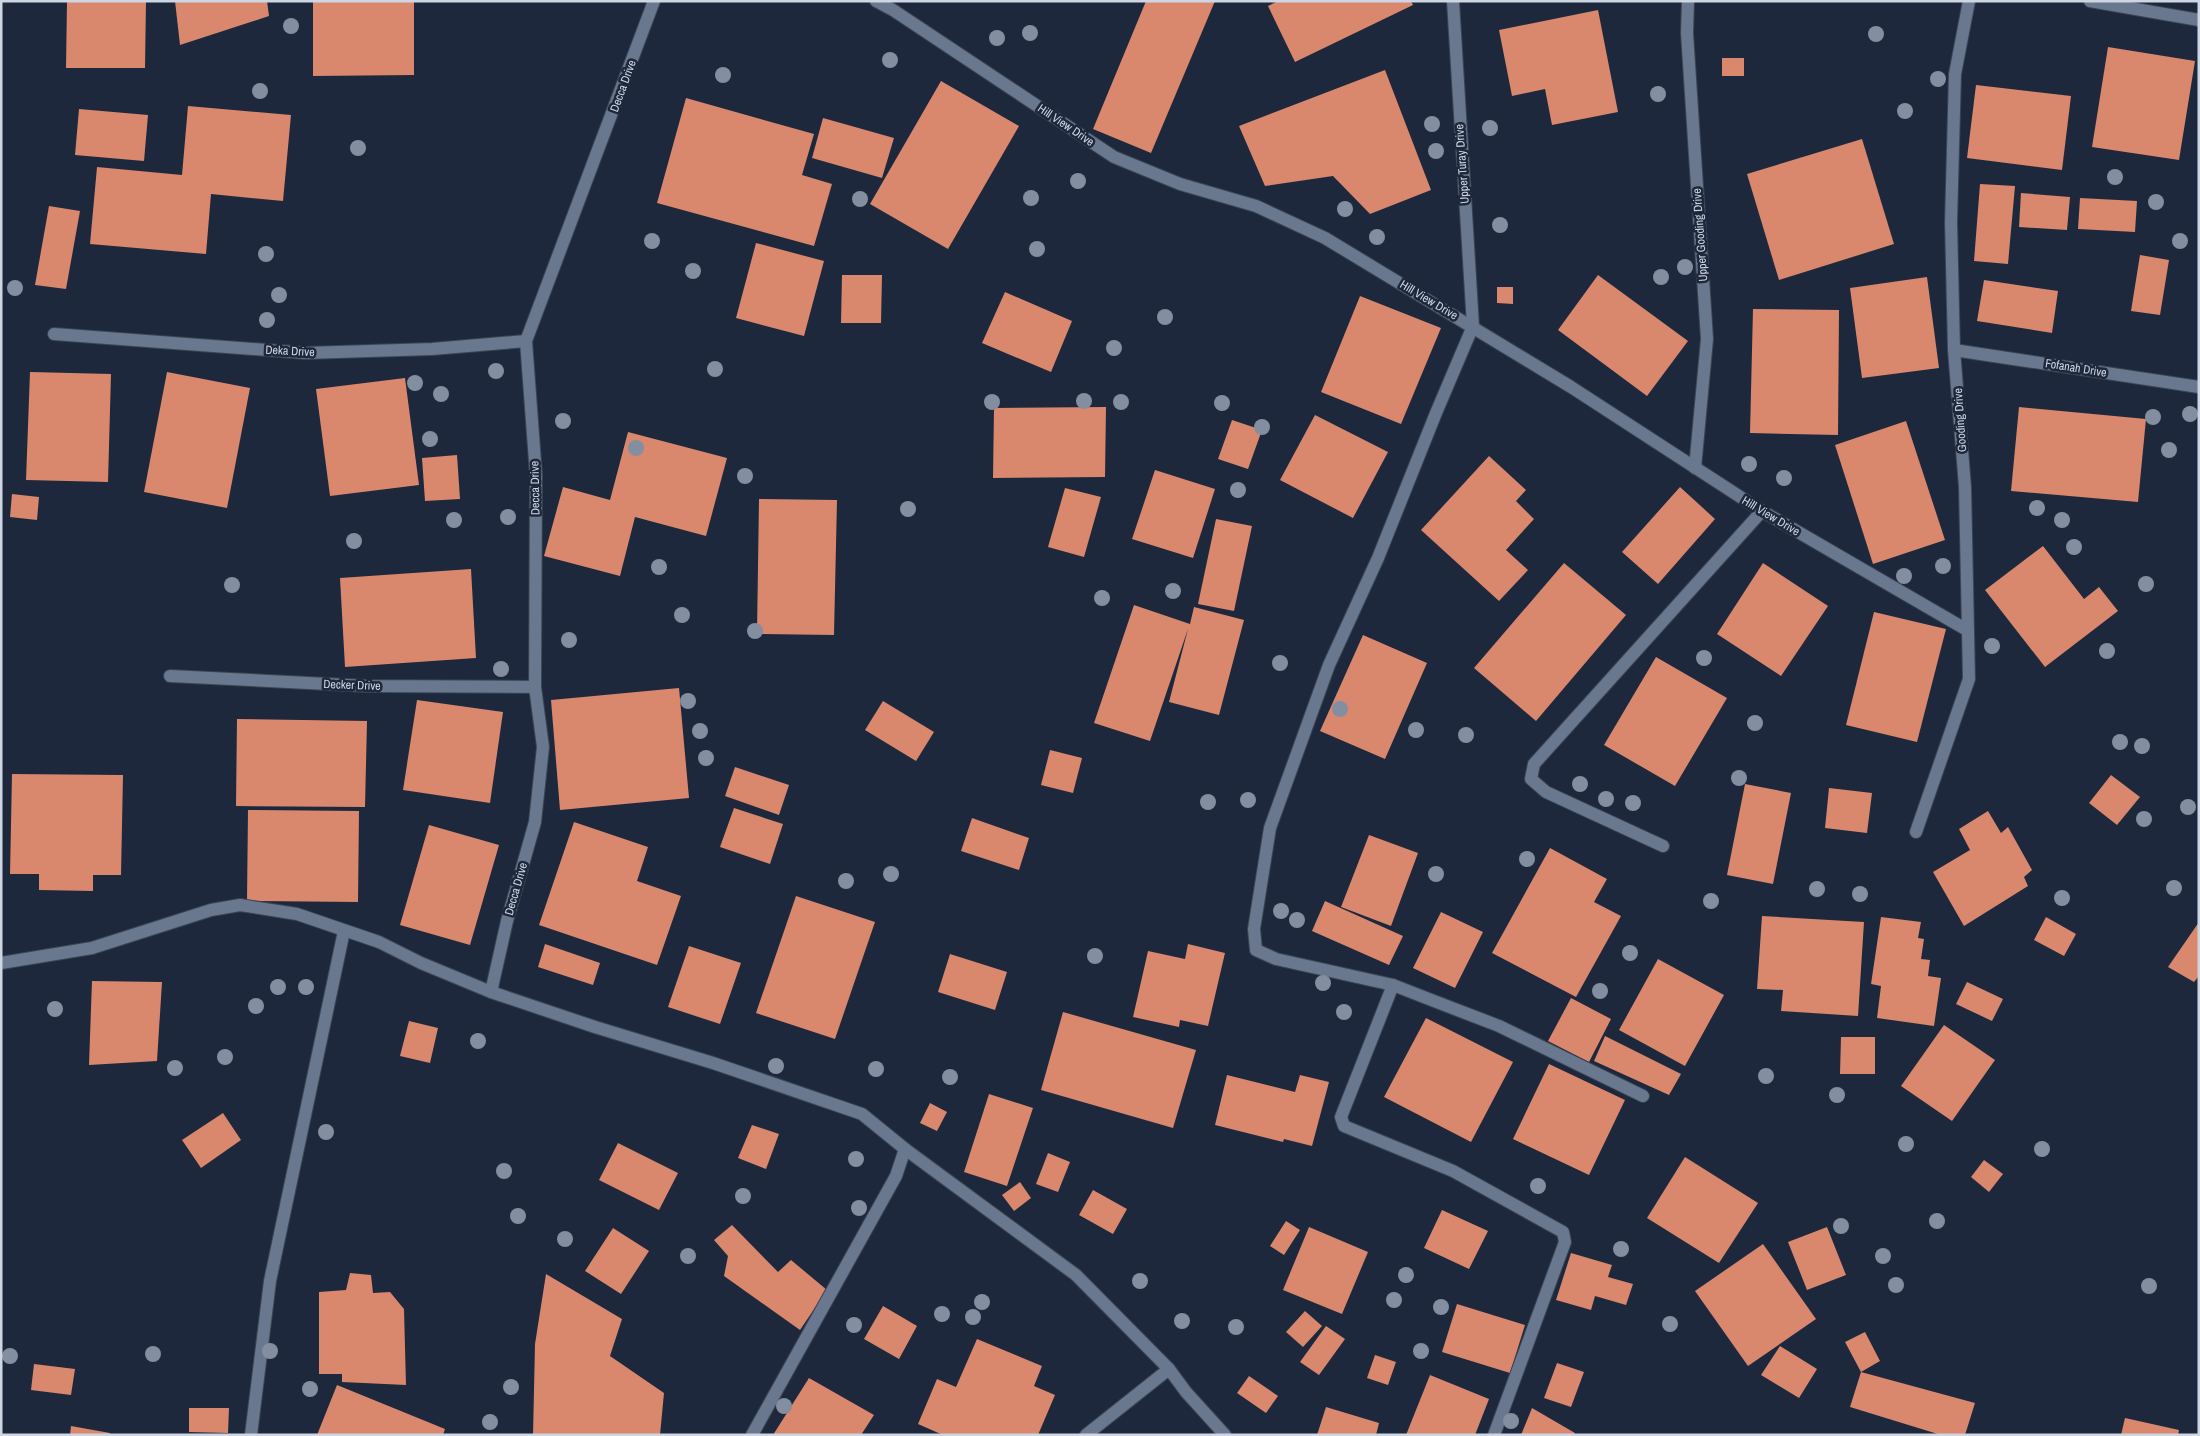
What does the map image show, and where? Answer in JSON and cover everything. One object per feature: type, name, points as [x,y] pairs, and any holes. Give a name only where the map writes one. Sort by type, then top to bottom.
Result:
[{"type":"street","name":"Decca Drive","points":[[491,992],[507,921],[535,822],[543,747],[535,687],[536,476],[526,342],[654,1]]},
{"type":"street","name":"Hill View Drive","points":[[876,1],[893,10],[1114,157],[1180,184],[1256,206],[1325,238],[1473,326],[1762,511],[1967,630]]},
{"type":"street","name":"Upper Turay Drive","points":[[1453,1],[1473,326]]},
{"type":"street","name":"Upper Gooding Drive","points":[[1688,1],[1687,33],[1707,339],[1695,468]]},
{"type":"street","name":"Gooding Drive","points":[[1916,832],[1969,679],[1965,487],[1954,350],[1951,222],[1955,74],[1969,1]]},
{"type":"street","points":[[2090,1],[2199,20]]},
{"type":"street","points":[[1473,326],[1378,558],[1329,666],[1292,764],[1270,828],[1254,929],[1256,950],[1276,959],[1393,985],[1499,1026],[1642,1096]]},
{"type":"street","name":"Deka Drive","points":[[54,334],[306,354],[432,349],[526,342]]},
{"type":"street","name":"Fofanah Drive","points":[[1954,350],[2199,387]]},
{"type":"street","points":[[1663,846],[1546,792],[1530,779],[1534,764],[1762,511]]},
{"type":"street","name":"Decker Drive","points":[[170,676],[367,686],[535,687]]},
{"type":"street","points":[[1,962],[92,948],[210,910],[240,905],[297,914],[344,932],[378,942],[421,963],[491,992],[594,1027],[713,1062],[862,1114],[1076,1276],[1169,1368],[1186,1392],[1225,1435]]},
{"type":"street","points":[[251,1435],[270,1281],[344,932]]},
{"type":"street","points":[[1393,985],[1342,1118],[1344,1126],[1453,1172],[1563,1232],[1565,1242],[1494,1435]]},
{"type":"street","points":[[752,1435],[896,1176],[905,1148]]},
{"type":"street","points":[[1086,1435],[1169,1368]]},
{"type":"building","points":[[67,1],[146,1],[145,68],[66,68]]},
{"type":"building","points":[[175,1],[267,1],[269,16],[180,45]]},
{"type":"building","points":[[313,1],[414,1],[414,75],[313,76]]},
{"type":"building","points":[[1146,1],[1215,1],[1151,153],[1093,129]]},
{"type":"building","points":[[1278,1],[1411,1],[1413,5],[1295,62],[1268,6]]},
{"type":"building","points":[[1598,10],[1618,112],[1552,125],[1545,89],[1512,96],[1499,30]]},
{"type":"building","points":[[2108,47],[2195,61],[2179,160],[2092,147]]},
{"type":"building","points":[[1722,58],[1744,58],[1744,76],[1722,76]]},
{"type":"building","points":[[1385,70],[1431,190],[1370,214],[1333,176],[1265,186],[1239,126]]},
{"type":"building","points":[[941,81],[1019,126],[948,249],[870,204]]},
{"type":"building","points":[[1976,85],[2071,96],[2062,170],[1967,158]]},
{"type":"building","points":[[686,98],[814,134],[802,175],[832,184],[814,246],[657,203]]},
{"type":"building","points":[[188,106],[291,115],[283,201],[211,194],[206,254],[90,244],[97,167],[182,175]]},
{"type":"building","points":[[79,109],[148,115],[144,161],[75,155]]},
{"type":"building","points":[[823,118],[894,138],[882,178],[812,158]]},
{"type":"building","points":[[1862,139],[1894,244],[1779,280],[1747,174]]},
{"type":"building","points":[[1980,184],[2015,186],[2008,264],[1974,261]]},
{"type":"building","points":[[2021,193],[2070,197],[2067,230],[2019,227]]},
{"type":"building","points":[[2080,198],[2137,201],[2135,232],[2078,229]]},
{"type":"building","points":[[49,206],[80,211],[66,289],[35,285]]},
{"type":"building","points":[[756,243],[824,261],[804,336],[736,318]]},
{"type":"building","points":[[2140,255],[2169,260],[2160,315],[2131,311]]},
{"type":"building","points":[[842,275],[882,275],[881,323],[841,323]]},
{"type":"building","points":[[1598,275],[1688,341],[1647,396],[1558,330]]},
{"type":"building","points":[[1927,277],[1939,368],[1862,378],[1850,288]]},
{"type":"building","points":[[1984,280],[2058,291],[2052,333],[1977,321]]},
{"type":"building","points":[[1497,287],[1513,287],[1513,304],[1497,303]]},
{"type":"building","points":[[1005,292],[1072,321],[1051,372],[982,343]]},
{"type":"building","points":[[1360,296],[1441,328],[1401,424],[1321,392]]},
{"type":"building","points":[[1753,309],[1839,310],[1838,435],[1750,433]]},
{"type":"building","points":[[30,372],[111,374],[108,482],[26,480]]},
{"type":"building","points":[[167,372],[250,388],[227,508],[144,492]]},
{"type":"building","points":[[405,378],[419,485],[330,496],[316,389]]},
{"type":"building","points":[[1106,407],[1105,477],[993,478],[994,408]]},
{"type":"building","points":[[2019,407],[2146,419],[2138,502],[2011,491]]},
{"type":"building","points":[[1315,415],[1388,452],[1353,518],[1280,480]]},
{"type":"building","points":[[1232,420],[1262,430],[1248,469],[1218,459]]},
{"type":"building","points":[[1906,421],[1945,540],[1873,564],[1835,445]]},
{"type":"building","points":[[628,432],[727,458],[706,536],[635,517],[620,576],[544,556],[563,487],[610,500]]},
{"type":"building","points":[[457,455],[460,499],[425,501],[422,458]]},
{"type":"building","points":[[1489,456],[1526,490],[1516,501],[1534,519],[1506,550],[1528,570],[1499,601],[1421,530]]},
{"type":"building","points":[[1155,470],[1215,489],[1193,558],[1132,539]]},
{"type":"building","points":[[1680,487],[1715,519],[1658,584],[1622,552]]},
{"type":"building","points":[[1065,488],[1101,497],[1084,557],[1048,547]]},
{"type":"building","points":[[12,494],[39,497],[37,520],[10,517]]},
{"type":"building","points":[[759,499],[837,500],[834,635],[757,634]]},
{"type":"building","points":[[1216,519],[1252,526],[1234,611],[1198,604]]},
{"type":"building","points":[[2043,546],[2084,599],[2099,587],[2118,611],[2045,667],[1985,590]]},
{"type":"building","points":[[1564,563],[1626,615],[1536,721],[1474,668]]},
{"type":"building","points":[[1763,563],[1828,606],[1781,676],[1717,634]]},
{"type":"building","points":[[471,569],[476,658],[345,667],[340,578]]},
{"type":"building","points":[[1134,605],[1190,624],[1194,607],[1244,620],[1219,715],[1169,702],[1188,629],[1150,741],[1094,723]]},
{"type":"building","points":[[1874,612],[1946,629],[1917,742],[1846,725]]},
{"type":"building","points":[[1363,635],[1427,663],[1385,759],[1320,731]]},
{"type":"building","points":[[1656,657],[1727,698],[1675,786],[1604,745]]},
{"type":"building","points":[[679,688],[689,798],[560,810],[551,700]]},
{"type":"building","points":[[417,700],[503,712],[490,803],[403,790]]},
{"type":"building","points":[[883,701],[934,732],[916,761],[865,730]]},
{"type":"building","points":[[237,719],[367,721],[365,807],[236,806]]},
{"type":"building","points":[[1050,750],[1082,758],[1073,793],[1041,785]]},
{"type":"building","points":[[735,767],[789,785],[779,815],[725,796]]},
{"type":"building","points":[[12,774],[123,775],[121,875],[93,875],[93,891],[39,890],[39,874],[10,874]]},
{"type":"building","points":[[2111,775],[2140,797],[2117,825],[2089,803]]},
{"type":"building","points":[[1745,784],[1791,793],[1773,884],[1727,875]]},
{"type":"building","points":[[1829,788],[1872,793],[1867,833],[1825,828]]},
{"type":"building","points":[[734,808],[783,824],[770,864],[720,847]]},
{"type":"building","points":[[248,810],[359,811],[358,902],[247,901]]},
{"type":"building","points":[[1988,811],[2001,833],[2008,827],[2032,870],[2024,877],[2028,886],[1964,926],[1933,872],[1970,850],[1959,829]]},
{"type":"building","points":[[972,818],[1029,838],[1019,870],[961,851]]},
{"type":"building","points":[[574,822],[648,847],[637,881],[681,896],[657,965],[539,925]]},
{"type":"building","points":[[429,825],[499,845],[470,945],[400,925]]},
{"type":"building","points":[[1369,835],[1418,853],[1391,926],[1341,907]]},
{"type":"building","points":[[1550,848],[1607,879],[1594,902],[1621,916],[1576,997],[1492,953]]},
{"type":"building","points":[[796,896],[875,922],[835,1039],[756,1013]]},
{"type":"building","points":[[1325,901],[1403,936],[1389,965],[1312,931]]},
{"type":"building","points":[[1441,912],[1483,932],[1455,988],[1413,968]]},
{"type":"building","points":[[1762,916],[1864,922],[1858,1016],[1781,1011],[1783,990],[1757,989]]},
{"type":"building","points":[[1881,917],[1921,922],[1918,938],[1924,939],[1921,959],[1930,960],[1928,976],[1941,978],[1934,1026],[1877,1018],[1881,986],[1871,984]]},
{"type":"building","points":[[2046,917],[2076,934],[2064,956],[2034,940]]},
{"type":"building","points":[[2199,922],[2199,976],[2194,982],[2168,967]]},
{"type":"building","points":[[545,944],[600,963],[593,985],[538,967]]},
{"type":"building","points":[[1188,944],[1225,953],[1208,1026],[1180,1020],[1179,1027],[1133,1017],[1148,951],[1185,959]]},
{"type":"building","points":[[689,946],[741,963],[720,1024],[668,1007]]},
{"type":"building","points":[[950,954],[1007,972],[995,1010],[938,992]]},
{"type":"building","points":[[1658,959],[1724,995],[1685,1066],[1619,1030]]},
{"type":"building","points":[[92,981],[162,982],[157,1061],[89,1065]]},
{"type":"building","points":[[1967,982],[2003,999],[1992,1021],[1956,1004]]},
{"type":"building","points":[[1571,998],[1611,1019],[1589,1062],[1548,1041]]},
{"type":"building","points":[[1063,1012],[1196,1050],[1173,1128],[1041,1090]]},
{"type":"building","points":[[1426,1018],[1513,1062],[1471,1142],[1384,1097]]},
{"type":"building","points":[[409,1021],[438,1028],[430,1063],[400,1056]]},
{"type":"building","points":[[1944,1025],[1995,1060],[1952,1121],[1901,1086]]},
{"type":"building","points":[[1605,1036],[1681,1074],[1669,1095],[1594,1061]]},
{"type":"building","points":[[1841,1037],[1875,1037],[1875,1074],[1840,1074]]},
{"type":"building","points":[[1549,1064],[1625,1100],[1589,1175],[1513,1139]]},
{"type":"building","points":[[1227,1075],[1295,1092],[1300,1075],[1329,1082],[1312,1146],[1284,1139],[1283,1142],[1215,1125]]},
{"type":"building","points":[[989,1094],[1033,1108],[1007,1186],[964,1172]]},
{"type":"building","points":[[930,1103],[947,1112],[937,1131],[920,1123]]},
{"type":"building","points":[[223,1113],[241,1140],[201,1168],[182,1140]]},
{"type":"building","points":[[752,1125],[779,1134],[766,1169],[738,1158]]},
{"type":"building","points":[[618,1143],[678,1173],[659,1210],[599,1180]]},
{"type":"building","points":[[1048,1153],[1070,1162],[1058,1192],[1036,1184]]},
{"type":"building","points":[[1685,1157],[1758,1203],[1719,1263],[1647,1218]]},
{"type":"building","points":[[1984,1160],[2003,1174],[1989,1192],[1971,1177]]},
{"type":"building","points":[[1020,1182],[1031,1198],[1014,1211],[1002,1195]]},
{"type":"building","points":[[1093,1190],[1127,1209],[1113,1234],[1079,1215]]},
{"type":"building","points":[[1442,1210],[1488,1231],[1469,1269],[1424,1248]]},
{"type":"building","points":[[1286,1221],[1300,1230],[1284,1255],[1270,1246]]},
{"type":"building","points":[[732,1225],[778,1272],[791,1260],[827,1290],[800,1330],[724,1276],[728,1256],[714,1240]]},
{"type":"building","points":[[1309,1227],[1368,1252],[1342,1314],[1283,1290]]},
{"type":"building","points":[[1827,1227],[1846,1275],[1807,1290],[1788,1242]]},
{"type":"building","points":[[613,1228],[649,1251],[621,1294],[585,1271]]},
{"type":"building","points":[[1763,1244],[1816,1319],[1748,1366],[1695,1291]]},
{"type":"building","points":[[1571,1253],[1612,1265],[1608,1277],[1633,1284],[1626,1305],[1595,1296],[1591,1310],[1556,1300]]},
{"type":"building","points":[[350,1273],[371,1275],[373,1293],[390,1292],[404,1309],[406,1385],[342,1382],[342,1374],[319,1374],[319,1292],[346,1290]]},
{"type":"building","points":[[546,1274],[622,1319],[610,1356],[664,1393],[660,1435],[533,1435],[535,1344]]},
{"type":"building","points":[[1457,1304],[1525,1325],[1510,1373],[1442,1352]]},
{"type":"building","points":[[883,1306],[917,1326],[899,1359],[864,1339]]},
{"type":"building","points":[[1305,1311],[1322,1326],[1303,1347],[1286,1332]]},
{"type":"building","points":[[1326,1326],[1345,1339],[1319,1375],[1300,1362]]},
{"type":"building","points":[[1865,1332],[1880,1361],[1861,1372],[1845,1342]]},
{"type":"building","points":[[977,1339],[1042,1366],[1034,1386],[1055,1395],[1038,1435],[943,1435],[918,1424],[937,1379],[956,1387]]},
{"type":"building","points":[[1780,1346],[1817,1369],[1799,1398],[1761,1375]]},
{"type":"building","points":[[1375,1355],[1396,1362],[1388,1385],[1367,1378]]},
{"type":"building","points":[[1557,1363],[1584,1372],[1571,1407],[1544,1398]]},
{"type":"building","points":[[34,1364],[75,1369],[71,1395],[31,1390]]},
{"type":"building","points":[[1861,1372],[1975,1403],[1965,1435],[1941,1435],[1850,1407]]},
{"type":"building","points":[[1430,1375],[1489,1399],[1475,1435],[1406,1435]]},
{"type":"building","points":[[1249,1376],[1278,1396],[1266,1413],[1237,1393]]},
{"type":"building","points":[[809,1378],[874,1415],[861,1435],[773,1435]]},
{"type":"building","points":[[337,1385],[445,1429],[443,1435],[317,1435]]},
{"type":"building","points":[[1326,1407],[1379,1423],[1376,1435],[1317,1435]]},
{"type":"building","points":[[189,1408],[229,1408],[228,1433],[189,1432]]},
{"type":"building","points":[[1532,1408],[1575,1433],[1574,1435],[1521,1435]]},
{"type":"building","points":[[2125,1418],[2179,1430],[2178,1435],[2121,1435]]},
{"type":"building","points":[[71,1426],[110,1433],[110,1435],[70,1435]]}]
